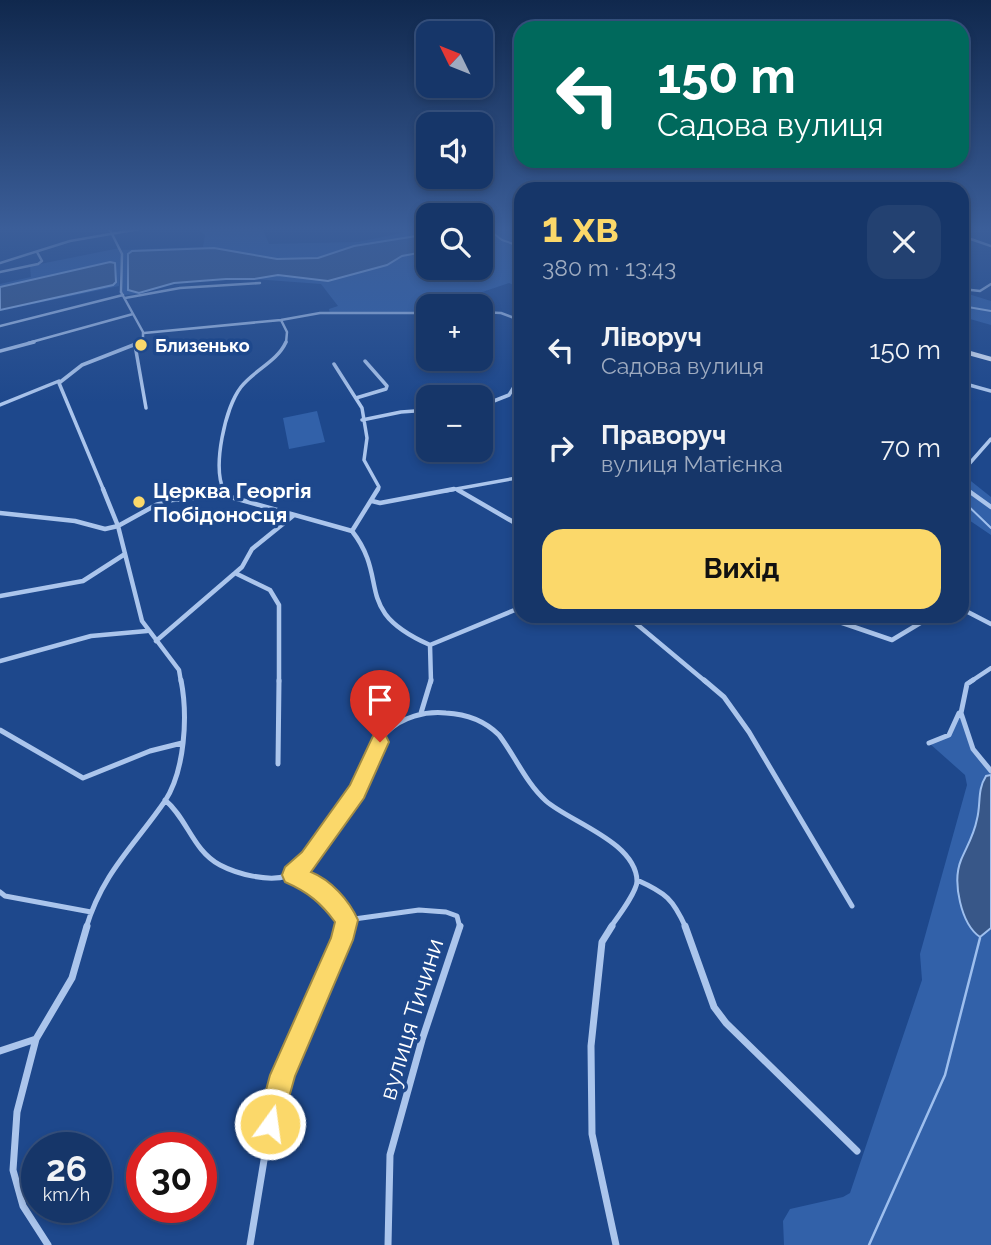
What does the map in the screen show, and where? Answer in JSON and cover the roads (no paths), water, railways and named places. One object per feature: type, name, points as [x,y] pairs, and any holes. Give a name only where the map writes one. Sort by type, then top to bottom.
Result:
[{"type":"main road","points":[[969,353],[991,359]]},
{"type":"street","points":[[0,405],[143,340],[143,332],[123,295],[123,286]]},
{"type":"street","points":[[0,326],[123,295],[210,286]]},
{"type":"street","points":[[969,289],[980,290],[987,286]]},
{"type":"street","points":[[143,332],[163,333],[320,313],[416,313]]},
{"type":"street","points":[[493,313],[514,318]]},
{"type":"street","points":[[0,351],[133,314]]},
{"type":"street","points":[[227,496],[221,487],[218,470],[232,400],[256,372],[284,347],[287,332],[281,320]]},
{"type":"street","points":[[135,345],[146,408]]},
{"type":"street","points":[[356,398],[386,389],[387,386],[365,360]]},
{"type":"street","points":[[334,364],[362,408],[367,438],[365,460],[379,487],[352,531]]},
{"type":"street","points":[[48,1245],[23,1206],[13,1170],[16,1112],[36,1039],[72,978],[91,912],[117,860],[165,800],[176,776],[182,743],[184,695],[181,674],[148,631],[140,616],[118,523],[60,380]]},
{"type":"street","points":[[969,385],[991,391]]},
{"type":"street","points":[[493,401],[509,395],[514,387]]},
{"type":"street","points":[[362,420],[416,411]]},
{"type":"street","points":[[969,467],[979,450],[991,439]]},
{"type":"street","points":[[371,501],[380,503],[514,478]]},
{"type":"street","points":[[209,496],[221,487]]},
{"type":"street","points":[[457,489],[514,522]]},
{"type":"street","points":[[969,492],[991,507]]},
{"type":"street","points":[[0,513],[75,521],[105,529],[156,505],[209,496],[227,496],[352,531],[362,542],[369,558],[376,600],[381,610],[405,634],[430,645],[514,610]]},
{"type":"street","points":[[156,641],[244,565],[252,549],[294,515]]},
{"type":"street","points":[[0,596],[83,581],[125,554]]},
{"type":"street","points":[[235,573],[270,590],[279,605],[278,764]]},
{"type":"street","points":[[969,613],[991,624]]},
{"type":"street","points":[[635,623],[724,697],[749,732],[852,906]]},
{"type":"street","points":[[842,623],[892,640],[920,623]]},
{"type":"street","points":[[0,661],[91,636],[148,631]]},
{"type":"street","points":[[421,713],[430,682],[430,645]]},
{"type":"street","points":[[929,743],[949,735],[961,709],[969,680],[991,668]]},
{"type":"street","points":[[961,709],[973,749],[991,771]]},
{"type":"street","points":[[165,800],[179,813],[202,853],[220,865],[276,879],[293,875],[309,859],[357,791],[386,733],[398,723],[421,713],[444,712],[491,727],[543,798],[609,837],[637,880],[662,891],[675,904],[694,947],[713,1007],[726,1023],[773,1065],[858,1151]]},
{"type":"street","points":[[0,730],[83,778],[150,751],[182,743]]},
{"type":"street","points":[[250,1245],[270,1124],[282,1075],[342,940],[347,920],[330,898],[314,884],[293,875]]},
{"type":"street","points":[[616,1245],[592,1134],[591,1046],[602,942],[635,888],[637,880]]},
{"type":"street","points":[[2,895],[91,912]]},
{"type":"street","name":"вулиця Тичини","points":[[347,920],[412,912],[449,911],[457,916],[460,927],[422,1040],[390,1155],[388,1245]]},
{"type":"street","points":[[0,1051],[36,1039]]},
{"type":"waterway","points":[[969,307],[991,311]]},
{"type":"waterway","points":[[969,507],[991,528]]},
{"type":"waterway","points":[[869,1245],[945,1075],[980,938]]},
{"type":"place","name":"Близенько","points":[[141,345]]},
{"type":"place","name":"Церква Георгія Побідоносця","points":[[139,502]]}]
